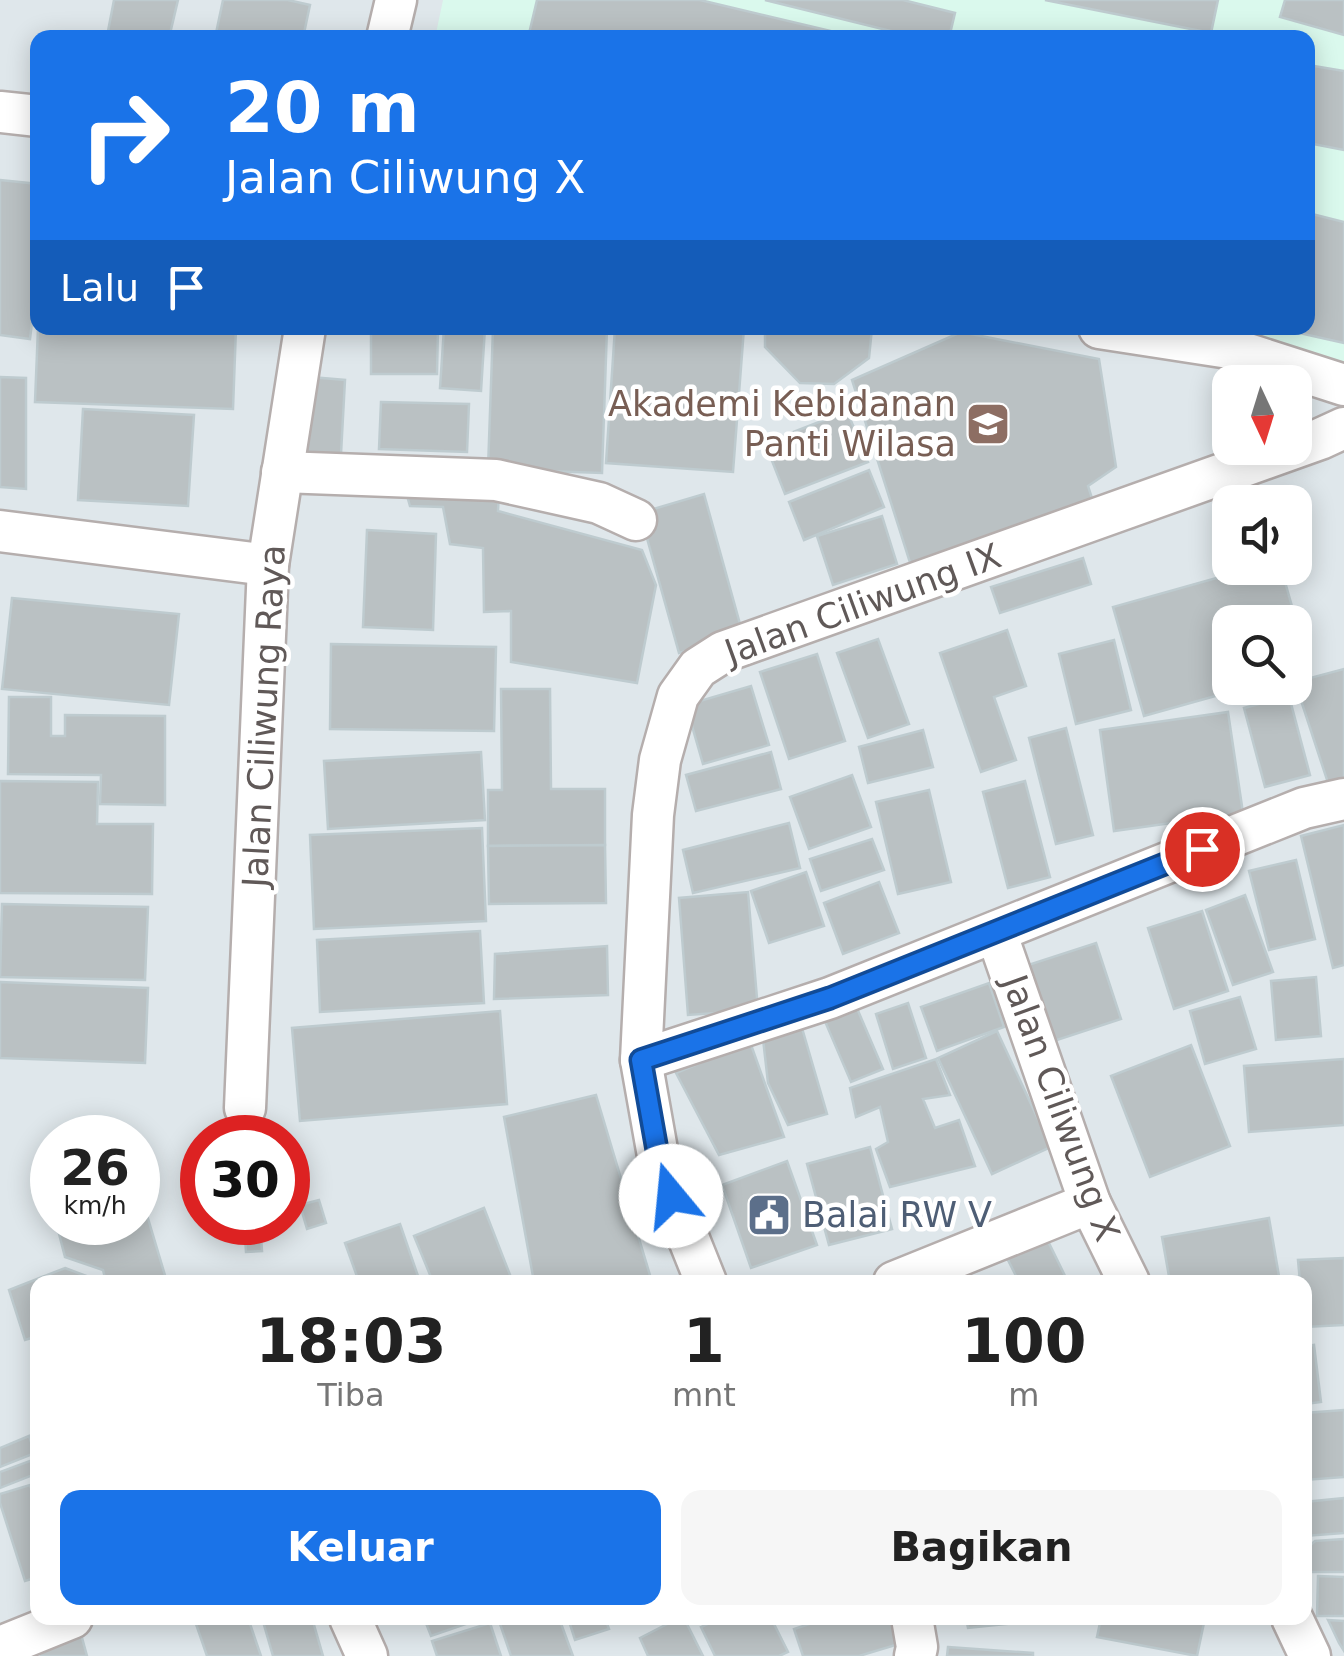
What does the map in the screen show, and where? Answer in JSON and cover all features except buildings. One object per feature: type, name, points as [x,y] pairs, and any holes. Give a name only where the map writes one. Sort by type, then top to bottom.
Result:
[{"type":"street","points":[[388,30],[396,0]]},
{"type":"street","points":[[0,112],[30,115]]},
{"type":"street","name":"Jalan Ciliwung Raya","points":[[245,1108],[268,565],[304,335]]},
{"type":"street","points":[[1144,335],[1229,348],[1344,385]]},
{"type":"street","name":"Jalan Ciliwung IX","points":[[703,1275],[660,1167],[641,1060],[653,815],[660,760],[678,696],[698,668],[723,652],[1344,428]]},
{"type":"street","points":[[282,472],[496,480],[598,503],[636,520]]},
{"type":"street","points":[[0,531],[268,565]]},
{"type":"street","name":"Jalan Ciliwung X","points":[[641,1060],[830,998],[1304,808],[1344,799]]},
{"type":"street","name":"Jalan Ciliwung X","points":[[996,932],[1090,1203],[1125,1275]]},
{"type":"street","points":[[911,1275],[1090,1203]]},
{"type":"street","points":[[0,1647],[55,1625]]},
{"type":"street","points":[[353,1625],[368,1656]]},
{"type":"street","points":[[913,1625],[915,1656]]},
{"type":"street","points":[[1295,1625],[1310,1656]]},
{"type":"shaded area","points":[[443,0],[1344,0],[1344,363],[1210,335],[1315,335],[1315,30],[437,30]]},
{"type":"place","name":"Akademi Kebidanan Panti Wilasa","points":[[988,424]]},
{"type":"place","name":"Balai RW V","points":[[769,1215]]},
{"type":"route","points":[[671,1196],[660,1167],[641,1060],[830,998],[1202,849]]}]
